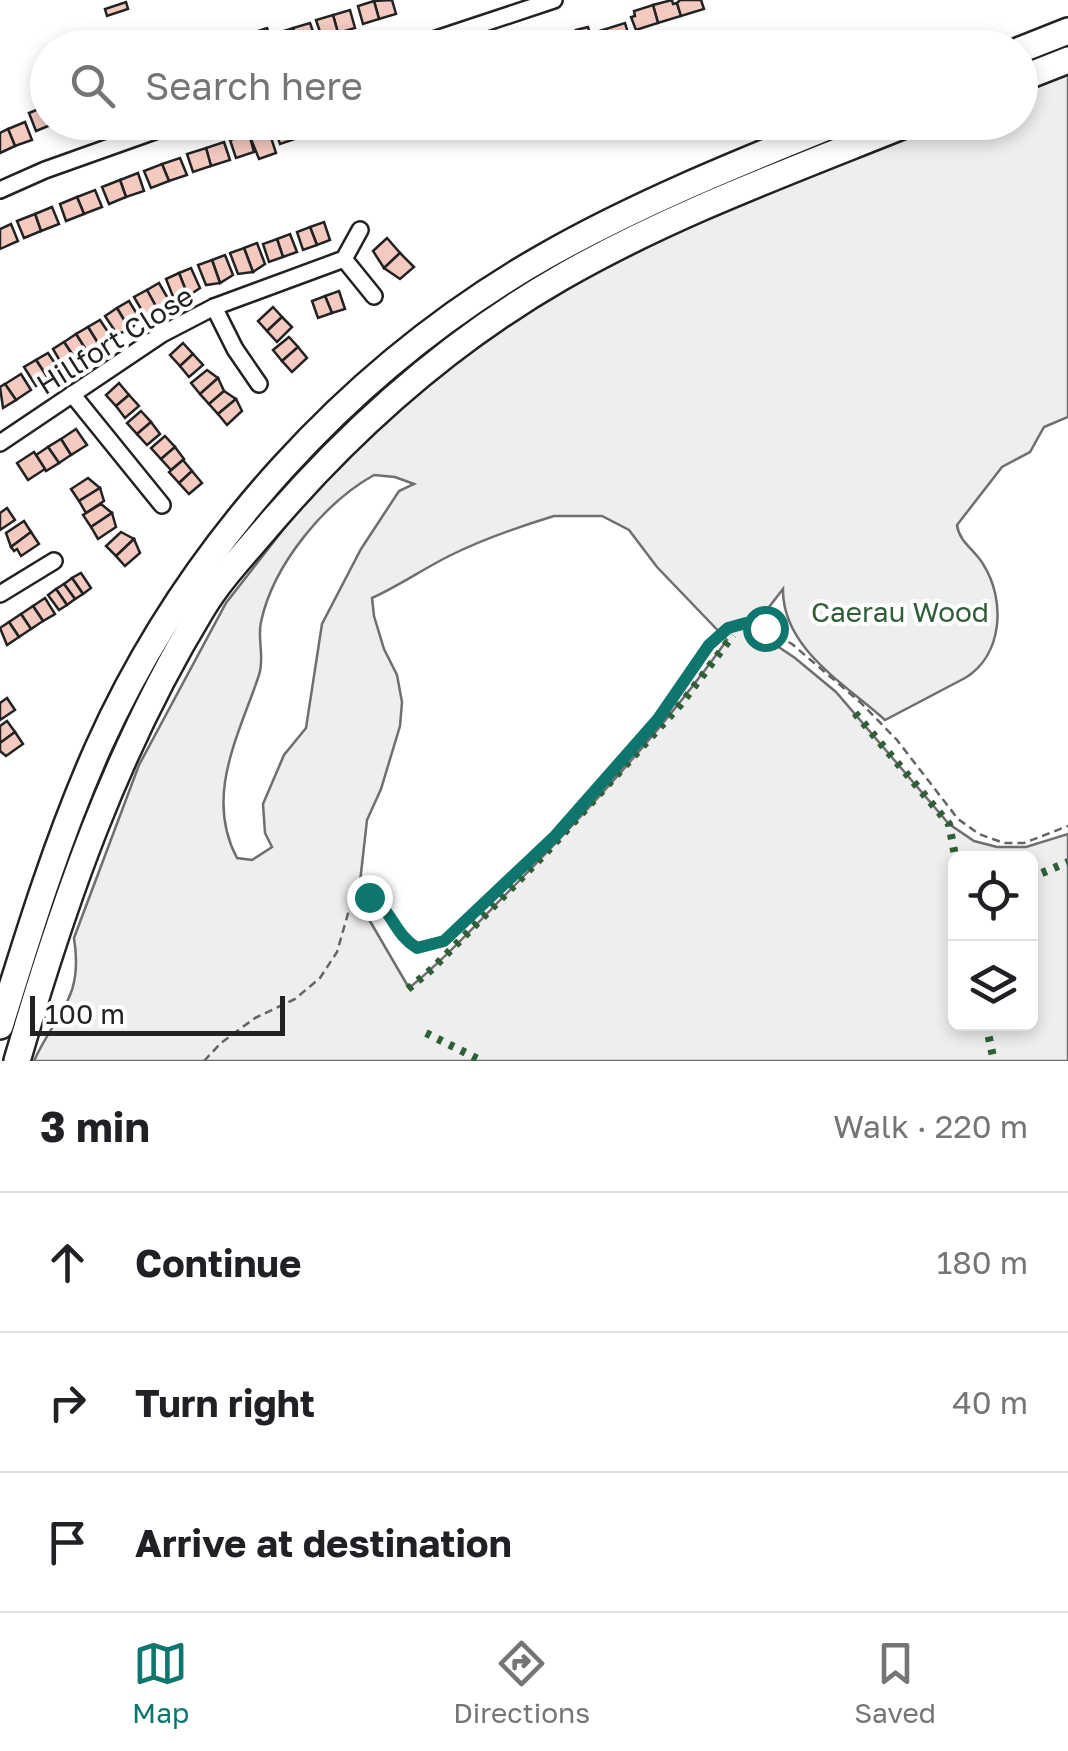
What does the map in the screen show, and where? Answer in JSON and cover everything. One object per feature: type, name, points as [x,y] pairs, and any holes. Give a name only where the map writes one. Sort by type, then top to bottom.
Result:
[{"type":"main road","points":[[1038,43],[1068,31]]},
{"type":"main road","points":[[1038,72],[1068,60]]},
{"type":"main road","points":[[0,1026],[60,840],[99,746],[136,673],[174,606],[220,543],[322,428],[429,334],[544,258],[678,188],[796,140]]},
{"type":"main road","points":[[17,1061],[85,847],[126,748],[204,606],[297,493],[343,444],[442,356],[560,278],[690,211],[867,140]]},
{"type":"street","points":[[463,30],[554,0]]},
{"type":"street","points":[[0,190],[129,140]]},
{"type":"street","points":[[360,230],[344,259],[374,296]]},
{"type":"street","name":"Hillfort Close","points":[[0,443],[162,334],[214,307],[344,259]]},
{"type":"street","points":[[214,307],[245,352],[259,384]]},
{"type":"street","points":[[72,394],[162,505]]},
{"type":"street","points":[[2,589],[54,561]]},
{"type":"path","points":[[204,1061],[255,1018],[295,999],[320,978],[337,952],[348,910],[356,903],[369,897],[380,904],[401,938],[417,948],[444,941],[555,836],[658,719],[709,645],[728,628],[746,623],[765,628],[824,670],[897,740],[958,819],[979,834],[1024,843],[1068,826]]},
{"type":"green space","name":"Caerau Wood","points":[[1068,70],[1068,417],[1044,427],[1030,452],[1002,467],[957,525],[964,541],[983,564],[995,594],[997,626],[987,656],[965,678],[885,720],[804,647],[785,610],[783,589],[752,629],[836,692],[949,824],[974,841],[997,847],[1026,847],[1068,834],[1068,1061],[34,1061],[72,991],[74,938],[139,765],[226,603],[328,472],[419,389],[561,289],[726,208],[896,140],[1038,140],[1038,82]],"holes":[[[374,475],[414,484],[399,491],[361,549],[322,624],[306,728],[284,755],[263,804],[265,833],[272,847],[252,860],[237,858],[228,835],[224,789],[261,668],[260,628],[267,600],[303,538],[355,487]],[[554,516],[602,516],[629,530],[657,567],[727,640],[679,704],[600,795],[465,936],[409,988],[360,904],[367,820],[400,726],[402,702],[397,675],[374,616],[372,598],[439,561],[501,534]]]},
{"type":"building","points":[[392,0],[396,14],[379,19],[374,1]]},
{"type":"building","points":[[672,0],[681,16],[658,23],[653,5]]},
{"type":"building","points":[[701,0],[704,9],[681,16],[677,3]]},
{"type":"building","points":[[374,1],[379,19],[363,24],[358,6]]},
{"type":"building","points":[[126,2],[128,9],[107,16],[105,9]]},
{"type":"building","points":[[653,5],[658,23],[636,30],[631,17],[635,16],[634,11]]},
{"type":"building","points":[[350,10],[355,28],[337,30],[333,15]]},
{"type":"building","points":[[333,15],[337,30],[319,30],[316,20]]},
{"type":"building","points":[[310,23],[312,30],[294,30]]},
{"type":"building","points":[[625,23],[627,30],[603,30]]},
{"type":"building","points":[[25,122],[32,140],[15,146],[8,129]]},
{"type":"building","points":[[8,129],[15,146],[0,153],[0,133]]},
{"type":"building","points":[[230,140],[251,140],[254,152],[236,158]]},
{"type":"building","points":[[251,140],[272,140],[276,153],[259,159]]},
{"type":"building","points":[[224,142],[230,160],[211,166],[206,148]]},
{"type":"building","points":[[206,148],[211,166],[193,172],[187,154]]},
{"type":"building","points":[[180,158],[187,175],[169,181],[162,164]]},
{"type":"building","points":[[162,164],[169,181],[151,188],[144,171]]},
{"type":"building","points":[[138,173],[144,191],[126,197],[120,180]]},
{"type":"building","points":[[120,180],[126,197],[109,204],[102,187]]},
{"type":"building","points":[[95,190],[102,207],[84,214],[77,197]]},
{"type":"building","points":[[77,197],[84,214],[66,221],[60,204]]},
{"type":"building","points":[[52,207],[59,224],[41,231],[35,214]]},
{"type":"building","points":[[35,214],[41,231],[24,238],[17,221]]},
{"type":"building","points":[[324,222],[330,240],[317,245],[310,227]]},
{"type":"building","points":[[11,224],[18,241],[0,249],[0,229]]},
{"type":"building","points":[[310,227],[317,245],[303,250],[297,232]]},
{"type":"building","points":[[290,234],[297,252],[283,257],[277,239]]},
{"type":"building","points":[[387,238],[400,253],[384,268],[373,251]]},
{"type":"building","points":[[277,239],[283,257],[269,262],[263,244]]},
{"type":"building","points":[[257,243],[265,264],[253,272],[244,248]]},
{"type":"building","points":[[244,248],[253,272],[238,274],[230,253]]},
{"type":"building","points":[[400,253],[414,267],[400,279],[384,268]]},
{"type":"building","points":[[225,255],[233,275],[220,283],[212,260]]},
{"type":"building","points":[[212,260],[220,283],[206,285],[198,265]]},
{"type":"building","points":[[191,268],[200,288],[188,296],[179,273]]},
{"type":"building","points":[[179,273],[188,296],[174,299],[166,279]]},
{"type":"building","points":[[159,283],[170,302],[159,312],[147,290]]},
{"type":"building","points":[[147,290],[159,312],[145,316],[134,297]]},
{"type":"building","points":[[339,291],[345,309],[332,313],[325,296]]},
{"type":"building","points":[[325,296],[332,313],[318,318],[312,301]]},
{"type":"building","points":[[129,301],[140,319],[130,330],[117,308]]},
{"type":"building","points":[[273,307],[282,317],[267,331],[258,321]]},
{"type":"building","points":[[117,308],[130,330],[117,334],[105,316]]},
{"type":"building","points":[[282,317],[292,327],[277,342],[267,331]]},
{"type":"building","points":[[100,320],[112,338],[101,348],[88,327]]},
{"type":"building","points":[[88,327],[101,348],[88,353],[76,334]]},
{"type":"building","points":[[76,334],[88,353],[78,363],[64,342]]},
{"type":"building","points":[[289,337],[298,347],[282,361],[273,350]]},
{"type":"building","points":[[64,342],[78,363],[64,368],[53,349]]},
{"type":"building","points":[[183,343],[193,354],[180,366],[170,355]]},
{"type":"building","points":[[298,347],[307,358],[292,372],[282,361]]},
{"type":"building","points":[[48,353],[60,371],[50,381],[36,360]]},
{"type":"building","points":[[193,354],[203,365],[189,377],[180,366]]},
{"type":"building","points":[[36,360],[50,381],[36,386],[24,367]]},
{"type":"building","points":[[207,370],[218,378],[200,394],[191,383]]},
{"type":"building","points":[[21,374],[31,390],[16,400],[5,384]]},
{"type":"building","points":[[218,378],[224,391],[209,404],[200,394]]},
{"type":"building","points":[[119,383],[129,395],[116,406],[106,395]]},
{"type":"building","points":[[5,384],[16,400],[3,408],[0,387]]},
{"type":"building","points":[[224,391],[236,399],[218,414],[209,404]]},
{"type":"building","points":[[129,395],[139,406],[125,418],[116,406]]},
{"type":"building","points":[[236,399],[242,411],[227,425],[218,414]]},
{"type":"building","points":[[141,411],[151,422],[137,434],[127,423]]},
{"type":"building","points":[[151,422],[160,434],[147,445],[137,434]]},
{"type":"building","points":[[76,429],[87,445],[71,455],[61,439]]},
{"type":"building","points":[[165,436],[175,447],[161,459],[151,448]]},
{"type":"building","points":[[61,439],[71,455],[59,463],[48,447]]},
{"type":"building","points":[[48,447],[59,463],[46,471],[36,455]]},
{"type":"building","points":[[175,447],[184,459],[171,470],[161,459]]},
{"type":"building","points":[[34,452],[45,469],[28,480],[17,463]]},
{"type":"building","points":[[183,460],[192,471],[179,483],[169,472]]},
{"type":"building","points":[[192,471],[202,483],[189,494],[179,483]]},
{"type":"building","points":[[88,478],[100,488],[79,501],[71,489]]},
{"type":"building","points":[[100,488],[104,501],[86,513],[79,501]]},
{"type":"building","points":[[101,504],[112,513],[91,527],[83,515]]},
{"type":"building","points":[[7,508],[15,520],[0,530],[0,513]]},
{"type":"building","points":[[112,513],[116,527],[98,539],[91,527]]},
{"type":"building","points":[[24,521],[31,532],[11,547],[6,533]]},
{"type":"building","points":[[31,532],[39,544],[21,556],[11,547]]},
{"type":"building","points":[[121,532],[134,539],[116,556],[106,546]]},
{"type":"building","points":[[134,539],[140,553],[125,566],[116,556]]},
{"type":"building","points":[[81,573],[91,588],[83,594],[72,578]]},
{"type":"building","points":[[72,578],[83,594],[75,599],[64,584]]},
{"type":"building","points":[[64,584],[75,599],[67,605],[56,589]]},
{"type":"building","points":[[56,589],[67,605],[59,610],[48,595]]},
{"type":"building","points":[[45,598],[55,614],[43,621],[33,606]]},
{"type":"building","points":[[33,606],[43,621],[31,629],[21,614]]},
{"type":"building","points":[[21,614],[31,629],[19,637],[9,622]]},
{"type":"building","points":[[9,622],[19,637],[7,645],[0,628]]},
{"type":"building","points":[[7,698],[15,710],[0,720],[0,703]]},
{"type":"building","points":[[7,721],[15,732],[0,743],[0,726]]},
{"type":"building","points":[[15,732],[23,744],[6,756],[0,751],[0,743]]},
{"type":"hedge","points":[[408,989],[543,856],[681,704],[733,635]]},
{"type":"hedge","points":[[855,713],[949,824],[954,851]]},
{"type":"hedge","points":[[1038,875],[1068,862]]},
{"type":"hedge","points":[[988,1031],[994,1061]]},
{"type":"hedge","points":[[426,1033],[482,1061]]},
{"type":"route","points":[[369,897],[380,904],[401,938],[417,948],[444,941],[555,836],[658,719],[709,645],[728,628],[746,623],[765,628]]}]
